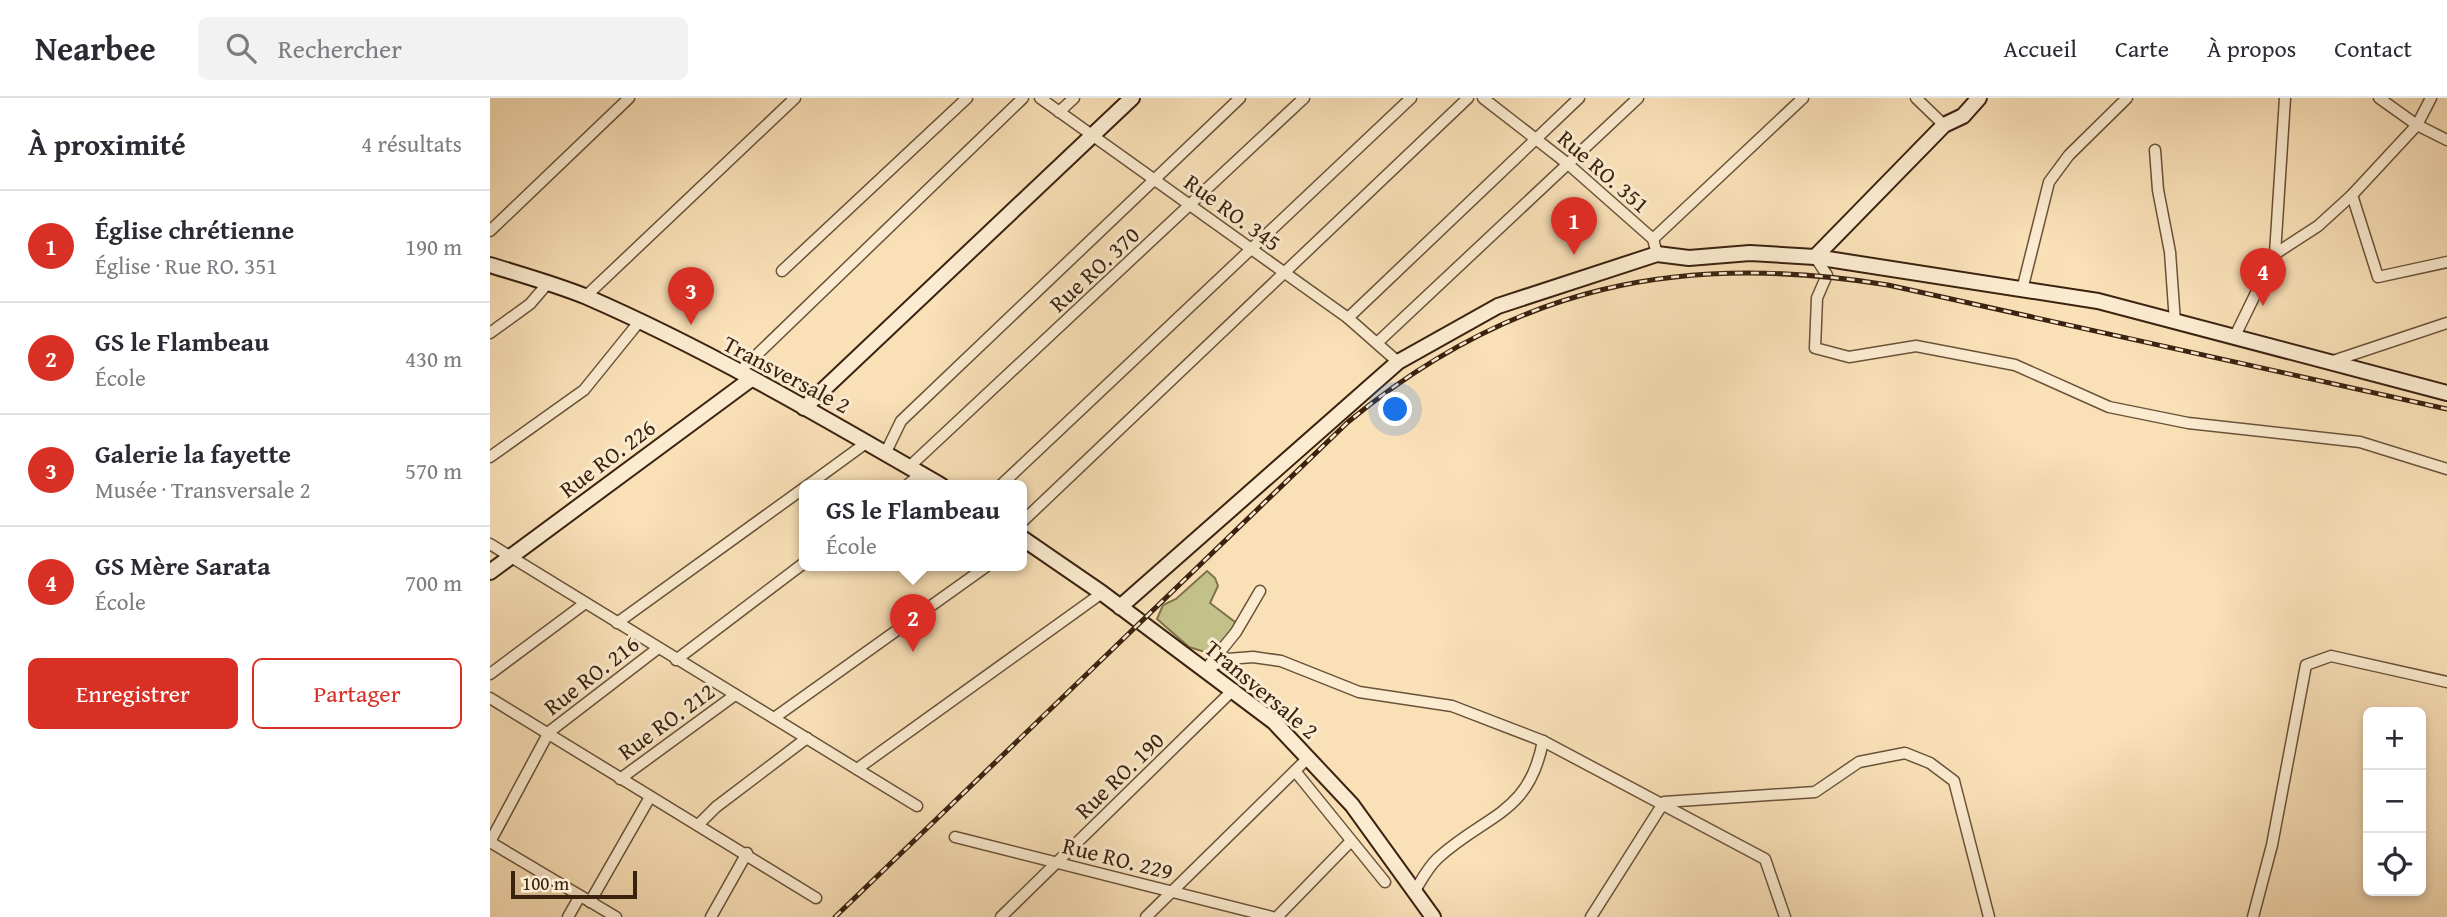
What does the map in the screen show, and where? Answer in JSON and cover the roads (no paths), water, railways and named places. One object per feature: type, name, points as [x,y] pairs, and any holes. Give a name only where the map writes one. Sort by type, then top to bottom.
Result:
[{"type":"street","points":[[490,231],[629,98]]},
{"type":"street","points":[[585,297],[795,98]]},
{"type":"street","points":[[782,271],[967,98]]},
{"type":"street","points":[[744,376],[1023,98]]},
{"type":"street","name":"Rue RO. 345","points":[[1040,98],[1348,317],[1398,362]]},
{"type":"street","points":[[1059,112],[1074,98]]},
{"type":"street","points":[[804,408],[1132,98]]},
{"type":"street","points":[[885,454],[901,421],[1240,98]]},
{"type":"street","name":"Rue RO. 370","points":[[910,480],[915,471],[1304,98]]},
{"type":"street","points":[[1006,480],[1411,98]]},
{"type":"street","points":[[1027,516],[1468,98]]},
{"type":"street","name":"Rue RO. 351","points":[[1483,98],[1568,164],[1655,246]]},
{"type":"street","points":[[1348,317],[1579,98]]},
{"type":"street","points":[[1378,342],[1638,98]]},
{"type":"street","points":[[1120,607],[1398,362],[1498,306],[1655,246],[1803,98]]},
{"type":"street","points":[[1916,98],[1944,125]]},
{"type":"street","points":[[1815,257],[1944,125],[1963,116],[1979,98]]},
{"type":"street","points":[[2022,290],[2049,182],[2069,155],[2127,98]]},
{"type":"street","points":[[2234,338],[2275,254],[2285,98]]},
{"type":"street","points":[[2379,98],[2417,125],[2447,140]]},
{"type":"street","points":[[2275,254],[2318,226],[2352,195],[2417,125],[2431,98]]},
{"type":"street","points":[[2155,150],[2158,190],[2170,253],[2175,322]]},
{"type":"street","points":[[2352,195],[2378,277],[2447,262]]},
{"type":"street","points":[[1655,246],[1689,258],[1750,253],[1815,257],[2098,301],[2447,393]]},
{"type":"street","points":[[1815,257],[1827,275],[1817,298],[1815,348],[1849,357],[1916,346],[2015,365],[2109,407],[2188,423],[2360,442],[2447,468]]},
{"type":"street","name":"Transversale 2","points":[[490,265],[585,297],[639,322],[804,408],[931,480]]},
{"type":"street","points":[[490,333],[530,304],[548,283]]},
{"type":"street","points":[[490,457],[584,390],[639,322]]},
{"type":"street","points":[[2326,363],[2447,323]]},
{"type":"street","name":"Rue RO. 226","points":[[490,572],[744,376]]},
{"type":"street","points":[[816,480],[866,443]]},
{"type":"street","points":[[617,623],[799,492]]},
{"type":"street","name":"Transversale 2","points":[[1027,543],[1102,593],[1234,689],[1274,722],[1352,805],[1433,917]]},
{"type":"street","points":[[490,544],[657,649],[917,806]]},
{"type":"street","points":[[676,660],[799,567]]},
{"type":"street","points":[[774,718],[980,571]]},
{"type":"street","points":[[1206,669],[1236,632],[1260,591]]},
{"type":"street","points":[[857,769],[1102,593]]},
{"type":"street","points":[[490,674],[584,604]]},
{"type":"street","name":"Rue RO. 216","points":[[549,732],[657,649]]},
{"type":"street","points":[[2253,917],[2272,845],[2306,665],[2331,656],[2447,682]]},
{"type":"street","points":[[1206,669],[1227,659],[1281,661],[1343,687],[1452,706],[1543,741],[1664,802],[1765,859],[1786,917]]},
{"type":"street","name":"Rue RO. 190","points":[[1000,917],[1234,689]]},
{"type":"street","name":"Rue RO. 212","points":[[620,779],[735,695]]},
{"type":"street","points":[[490,698],[549,732],[620,779],[747,853],[816,898]]},
{"type":"street","points":[[549,732],[490,842],[616,917]]},
{"type":"street","points":[[698,825],[807,738]]},
{"type":"street","points":[[1416,890],[1436,859],[1498,817],[1520,797],[1538,769],[1543,741]]},
{"type":"street","points":[[1664,802],[1815,792],[1859,762],[1905,753],[1930,763],[1954,781],[1989,917]]},
{"type":"street","points":[[1146,917],[1309,757]]},
{"type":"street","points":[[1295,771],[1385,882]]},
{"type":"street","points":[[590,902],[650,797]]},
{"type":"street","points":[[1591,917],[1664,802]]},
{"type":"street","name":"Rue RO. 229","points":[[955,837],[1274,917]]},
{"type":"street","points":[[1274,917],[1350,841]]},
{"type":"street","points":[[711,917],[747,853]]},
{"type":"street","points":[[568,917],[580,896]]},
{"type":"railway","points":[[835,917],[1348,422],[1410,376],[1473,338],[1537,310],[1602,290],[1669,278],[1739,273],[1812,276],[1888,285],[2447,409]]},
{"type":"place","name":"Église chrétienne","points":[[1574,255]]},
{"type":"place","name":"GS Mère Sarata","points":[[2263,306]]},
{"type":"place","name":"Galerie la fayette","points":[[691,325]]},
{"type":"place","name":"GS le Flambeau","points":[[913,652]]}]
